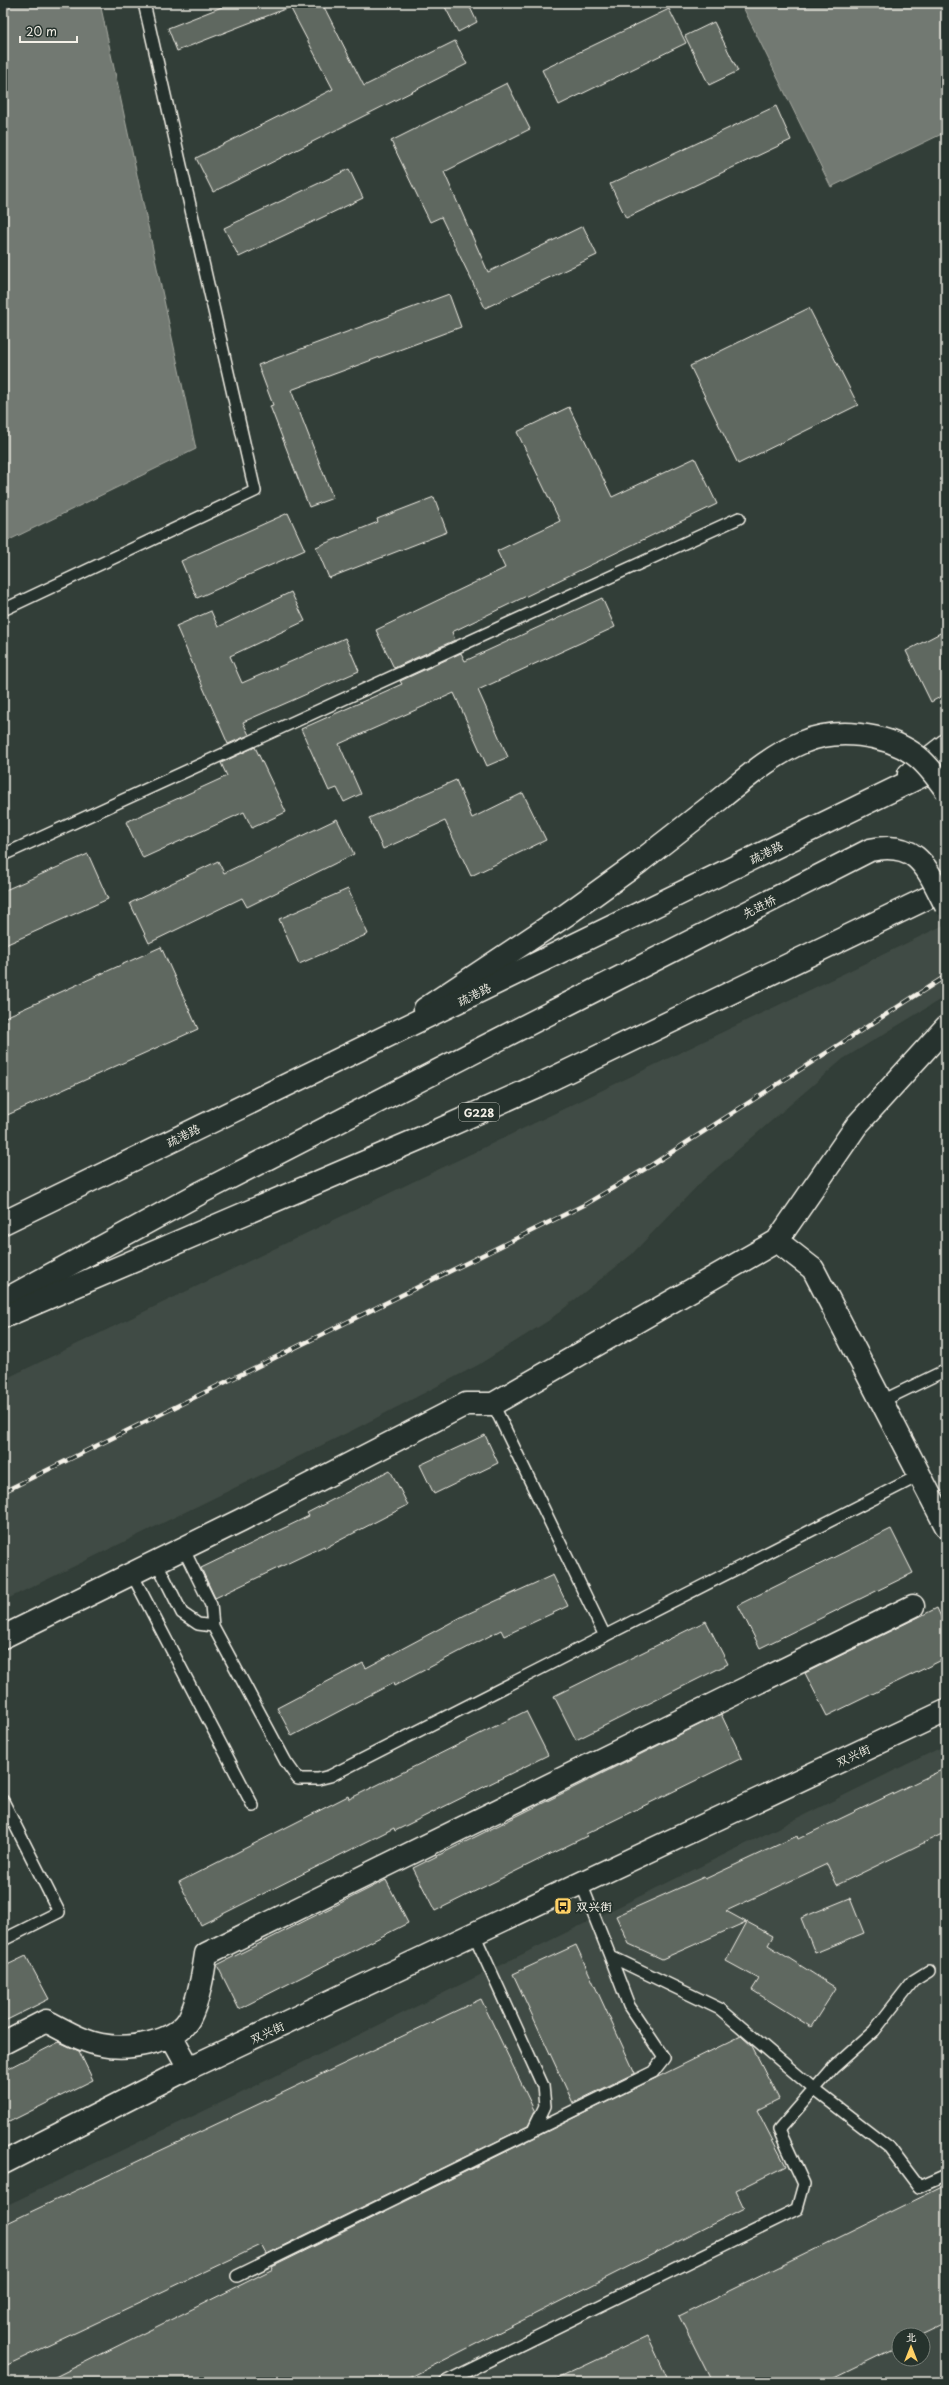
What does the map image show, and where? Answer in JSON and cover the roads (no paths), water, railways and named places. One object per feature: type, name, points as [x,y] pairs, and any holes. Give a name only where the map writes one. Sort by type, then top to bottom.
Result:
[{"type":"main road","points":[[377,1041],[566,915],[638,862],[758,768],[804,742],[834,734],[864,736],[892,742],[914,754],[946,790]]},
{"type":"main road","points":[[881,796],[946,745]]},
{"type":"main road","name":"疏港路","points":[[3,1223],[946,764]]},
{"type":"main road","name":"先进桥","points":[[3,1301],[202,1192],[870,850],[888,847],[904,850],[918,859],[928,870],[946,906]]},
{"type":"main road","name":"G228","points":[[3,1317],[421,1138],[537,1086],[946,889]]},
{"type":"main road","points":[[3,1637],[156,1562],[466,1404],[493,1404],[777,1241],[857,1124],[946,1027]]},
{"type":"main road","points":[[777,1241],[813,1269],[946,1526]]},
{"type":"main road","points":[[3,2043],[46,2021],[78,2037],[102,2045],[140,2045],[172,2036],[188,2020],[203,1974],[206,1954],[913,1606]]},
{"type":"main road","name":"双兴街","points":[[3,2163],[190,2068],[946,1710]]},
{"type":"main road","points":[[172,2036],[190,2068]]},
{"type":"lane","points":[[3,610],[255,491],[144,3]]},
{"type":"lane","points":[[3,855],[739,518]]},
{"type":"lane","points":[[882,1401],[946,1370]]},
{"type":"lane","points":[[493,1404],[605,1636]]},
{"type":"lane","points":[[183,1548],[211,1605],[213,1626],[286,1762],[298,1779],[318,1779],[330,1776],[920,1475]]},
{"type":"lane","points":[[156,1562],[182,1613],[198,1624],[213,1626]]},
{"type":"lane","points":[[132,1574],[253,1806]]},
{"type":"lane","points":[[3,1801],[59,1912],[3,1940]]},
{"type":"lane","points":[[237,2276],[653,2072],[664,2058],[629,2006],[581,1883]]},
{"type":"lane","points":[[474,1934],[543,2086],[545,2106],[533,2131]]},
{"type":"lane","points":[[610,1956],[720,2009],[814,2090],[889,2147],[919,2187],[946,2175]]},
{"type":"lane","points":[[445,2382],[797,2209],[804,2184],[779,2130],[833,2068],[874,2031],[913,1981],[929,1971]]},
{"type":"railway","points":[[3,1492],[586,1204],[650,1166],[946,976]]},
{"type":"place","name":"双兴街","points":[[563,1906]]}]
